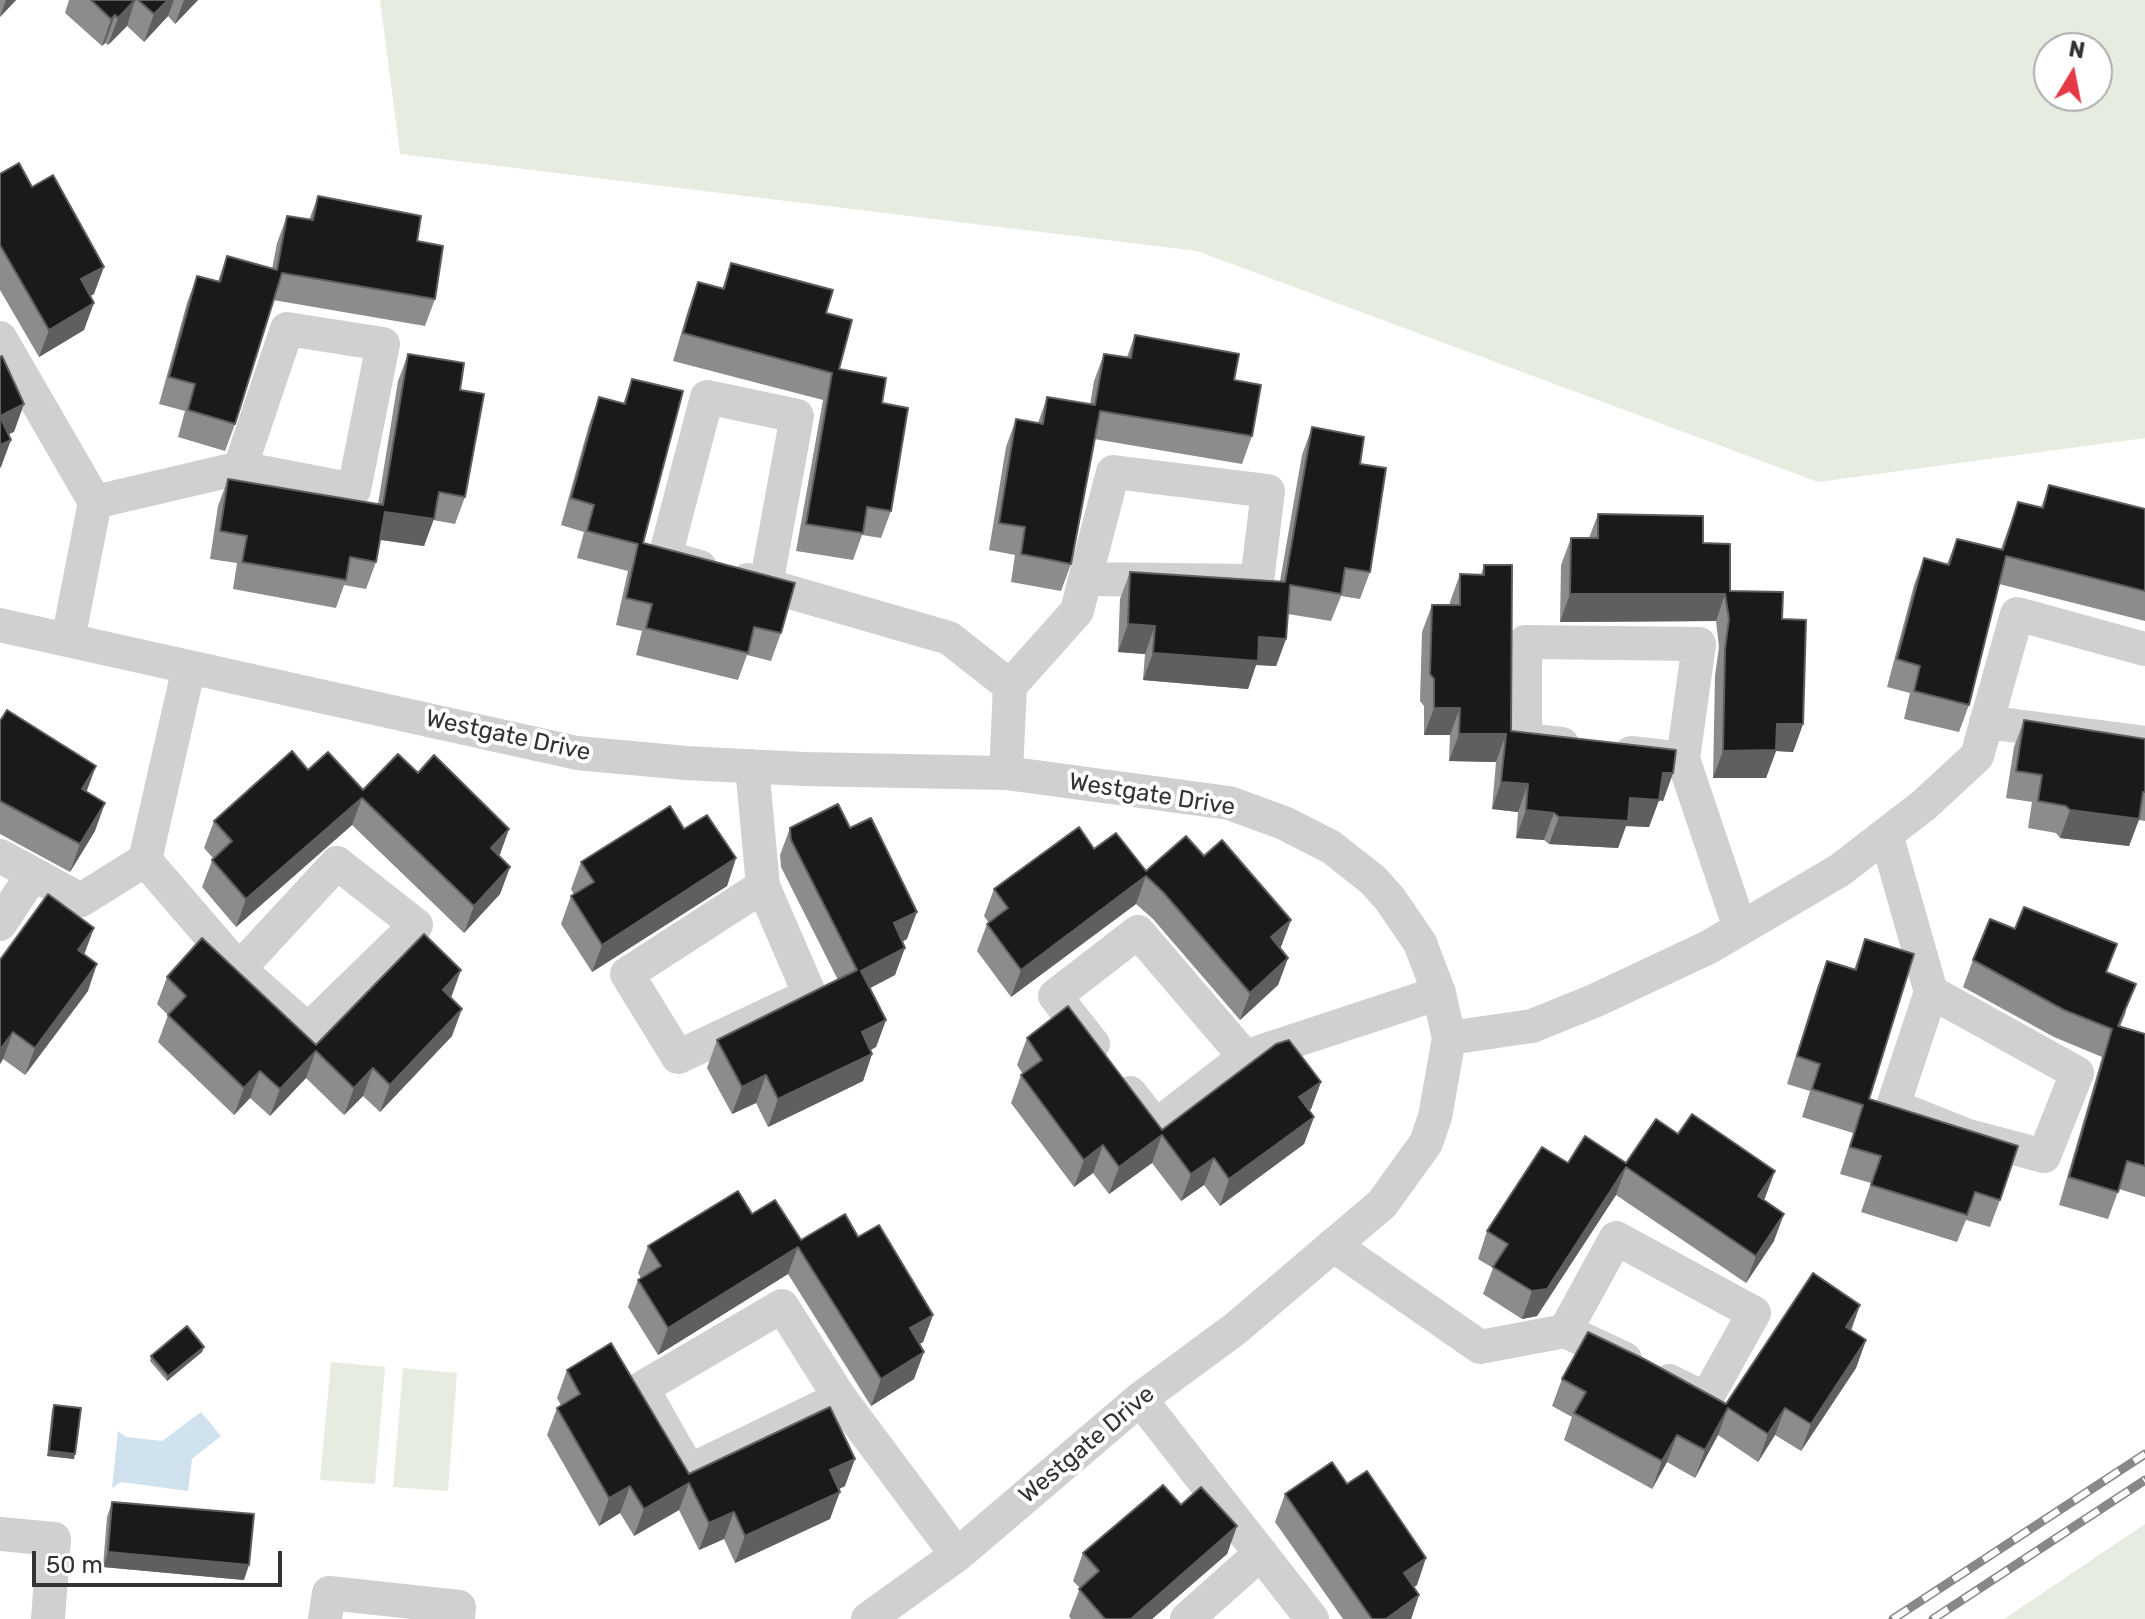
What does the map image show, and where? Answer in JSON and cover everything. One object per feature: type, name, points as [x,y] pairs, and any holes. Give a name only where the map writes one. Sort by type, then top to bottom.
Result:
[{"type":"street","points":[[95,502],[240,468],[354,490],[383,344],[287,329],[240,468]]},
{"type":"street","points":[[1,343],[95,502],[68,640]]},
{"type":"street","points":[[766,585],[797,416],[707,397],[665,557],[949,638],[1010,686]]},
{"type":"street","points":[[1006,773],[1010,686],[1077,611],[1085,579],[1113,472],[1268,491],[1257,581],[1085,579]]},
{"type":"street","points":[[1449,1038],[1532,1026],[1594,1001],[1709,947],[1840,870],[1924,805],[1977,756],[2017,614],[2145,649]]},
{"type":"street","name":"Westgate Drive","points":[[0,625],[577,753],[752,766],[1006,773],[1229,803],[1308,834],[1353,862],[1390,899],[1420,943],[1439,993],[1449,1038],[1435,1117],[1426,1143],[1382,1204],[1235,1329],[1140,1399],[957,1555],[868,1619]]},
{"type":"street","points":[[1683,759],[1525,740],[1525,642],[1699,644],[1683,759],[1740,928]]},
{"type":"street","points":[[0,856],[81,900],[145,860],[189,667]]},
{"type":"street","points":[[1986,722],[2145,743]]},
{"type":"street","points":[[752,766],[763,886],[810,995],[678,1057],[627,974],[763,886]]},
{"type":"street","points":[[1886,834],[1931,992],[1893,1106],[1968,1136],[2044,1156],[2077,1073],[1931,992]]},
{"type":"street","points":[[145,860],[239,969],[308,1030],[416,925],[337,863],[239,969]]},
{"type":"street","points":[[0,924],[33,874]]},
{"type":"street","points":[[1245,1057],[1138,932],[1055,996],[1156,1126],[1245,1057],[1439,993]]},
{"type":"street","points":[[1333,1245],[1480,1347],[1565,1331],[1706,1399],[1754,1313],[1616,1238],[1565,1331]]},
{"type":"street","points":[[840,1398],[689,1471],[642,1388],[782,1306],[840,1398],[957,1555]]},
{"type":"street","points":[[1140,1399],[1312,1619]]},
{"type":"street","points":[[0,1534],[54,1539],[48,1619]]},
{"type":"street","points":[[1187,1619],[1261,1553]]},
{"type":"street","points":[[325,1619],[329,1593],[459,1607],[458,1619]]},
{"type":"shaded area","points":[[380,0],[2145,0],[2145,438],[1818,482],[1197,251],[400,154]]},
{"type":"shaded area","points":[[331,1362],[385,1367],[375,1484],[320,1480]]},
{"type":"shaded area","points":[[403,1368],[457,1373],[448,1491],[393,1487]]},
{"type":"shaded area","points":[[2145,1524],[2145,1619],[2004,1619]]},
{"type":"water","points":[[201,1412],[221,1436],[192,1459],[188,1491],[121,1482],[112,1488],[118,1431],[126,1437],[162,1441]]},
{"type":"building","points":[[91,0],[135,0],[118,18],[115,15],[111,19]]},
{"type":"building","points":[[138,0],[168,0],[154,14]]},
{"type":"building","points":[[19,163],[32,187],[53,175],[104,267],[81,279],[94,303],[49,330],[0,245],[0,174]]},
{"type":"building","points":[[318,196],[421,216],[417,241],[443,246],[435,299],[282,273],[235,424],[188,410],[195,384],[169,377],[197,276],[220,282],[227,256],[277,270],[287,216],[313,220]]},
{"type":"building","points":[[731,263],[833,290],[826,313],[852,320],[839,369],[886,378],[882,403],[908,408],[891,511],[867,507],[863,533],[806,524],[832,373],[683,333],[698,282],[724,289]]},
{"type":"building","points":[[1135,335],[1239,354],[1234,380],[1261,385],[1252,436],[1100,411],[1071,564],[1021,554],[1025,527],[999,523],[1016,419],[1043,424],[1047,397],[1095,405],[1104,354],[1131,358]]},
{"type":"building","points":[[408,354],[464,363],[460,390],[484,394],[465,497],[439,492],[434,519],[385,512],[376,562],[350,557],[346,580],[242,562],[247,536],[220,531],[228,479],[383,505]]},
{"type":"building","points":[[0,357],[24,404],[0,416]]},
{"type":"building","points":[[632,379],[683,391],[643,543],[795,583],[781,633],[754,627],[748,653],[646,628],[652,604],[626,598],[638,544],[587,531],[594,505],[571,498],[599,397],[625,404]]},
{"type":"building","points":[[0,416],[11,440],[0,445]]},
{"type":"building","points":[[1312,427],[1364,437],[1360,464],[1386,468],[1370,572],[1345,568],[1341,594],[1290,585],[1286,639],[1259,637],[1258,661],[1153,653],[1155,626],[1128,624],[1130,572],[1285,582]]},
{"type":"building","points":[[2049,485],[2145,509],[2145,591],[2006,556],[1969,705],[1914,691],[1920,666],[1897,659],[1924,558],[1949,565],[1957,539],[2003,550],[2018,502],[2043,508]]},
{"type":"building","points":[[1598,514],[1703,516],[1703,543],[1730,544],[1730,591],[1783,592],[1782,619],[1806,620],[1803,724],[1777,724],[1776,750],[1723,751],[1725,649],[1729,619],[1725,594],[1570,594],[1571,538],[1598,538]]},
{"type":"building","points":[[1484,565],[1512,565],[1511,731],[1676,750],[1673,773],[1663,773],[1659,800],[1630,798],[1628,821],[1559,817],[1554,813],[1526,810],[1528,784],[1501,782],[1506,734],[1459,734],[1460,708],[1434,708],[1434,679],[1430,674],[1432,605],[1460,605],[1460,574],[1484,575]]},
{"type":"building","points":[[7,710],[96,766],[82,789],[105,803],[80,844],[0,801],[0,721]]},
{"type":"building","points":[[2024,720],[2145,739],[2145,792],[2139,819],[2070,810],[2066,806],[2038,801],[2042,775],[2016,771]]},
{"type":"building","points":[[292,751],[308,770],[328,752],[363,790],[398,754],[418,773],[434,755],[509,829],[491,848],[510,867],[474,906],[362,798],[246,899],[212,860],[232,841],[214,821]]},
{"type":"building","points":[[838,804],[850,828],[871,818],[917,912],[894,923],[905,948],[861,971],[886,1020],[862,1032],[872,1054],[778,1099],[766,1075],[742,1087],[717,1040],[857,970],[791,840],[790,828]]},
{"type":"building","points":[[670,806],[684,829],[707,815],[736,858],[602,945],[571,896],[594,882],[581,862]]},
{"type":"building","points":[[1079,827],[1094,849],[1116,833],[1146,871],[1186,836],[1204,856],[1222,840],[1291,920],[1271,937],[1288,958],[1250,993],[1146,876],[1021,970],[987,924],[1008,908],[994,889]]},
{"type":"building","points":[[48,894],[94,928],[78,950],[97,964],[35,1048],[13,1032],[0,1050],[0,960]]},
{"type":"building","points":[[2024,907],[2117,944],[2106,972],[2136,984],[2118,1026],[2145,1034],[2145,1166],[2127,1161],[2118,1192],[2069,1177],[2112,1029],[2064,1010],[1973,960],[1990,919],[2015,929]]},
{"type":"building","points":[[424,934],[461,970],[443,990],[462,1009],[390,1085],[373,1068],[354,1088],[316,1051],[280,1089],[260,1071],[244,1088],[168,1015],[186,996],[167,977],[202,938],[316,1045]]},
{"type":"building","points":[[1865,939],[1914,954],[1869,1099],[2018,1146],[2000,1200],[1975,1192],[1967,1215],[1871,1185],[1881,1156],[1850,1147],[1863,1105],[1812,1089],[1820,1064],[1797,1056],[1827,961],[1856,970]]},
{"type":"building","points":[[1068,1006],[1162,1130],[1276,1044],[1289,1040],[1321,1082],[1299,1097],[1314,1117],[1229,1179],[1214,1158],[1191,1174],[1162,1135],[1119,1167],[1103,1145],[1084,1160],[1021,1075],[1042,1060],[1027,1038]]},
{"type":"building","points":[[1692,1114],[1775,1171],[1758,1196],[1784,1214],[1756,1256],[1626,1167],[1547,1289],[1532,1291],[1493,1267],[1508,1244],[1487,1231],[1542,1147],[1568,1163],[1585,1136],[1626,1163],[1656,1119],[1678,1134]]},
{"type":"building","points":[[738,1191],[752,1214],[775,1200],[801,1240],[845,1214],[858,1237],[879,1225],[933,1315],[910,1328],[924,1352],[881,1379],[798,1247],[668,1328],[638,1280],[661,1266],[648,1246]]},
{"type":"building","points":[[1813,1273],[1860,1305],[1846,1327],[1866,1340],[1811,1424],[1785,1408],[1768,1434],[1728,1408],[1705,1450],[1677,1435],[1662,1461],[1574,1413],[1586,1392],[1562,1379],[1588,1332],[1726,1404]]},
{"type":"building","points":[[187,1326],[204,1347],[168,1376],[151,1356]]},
{"type":"building","points":[[611,1343],[689,1474],[830,1407],[855,1459],[830,1470],[840,1492],[745,1536],[734,1512],[709,1523],[689,1483],[644,1509],[630,1486],[609,1498],[557,1408],[580,1394],[567,1370]]},
{"type":"building","points":[[54,1405],[81,1408],[75,1454],[49,1451]]},
{"type":"building","points":[[1332,1462],[1347,1484],[1367,1471],[1426,1558],[1404,1573],[1419,1595],[1386,1619],[1372,1619],[1285,1494]]},
{"type":"building","points":[[1163,1485],[1181,1505],[1201,1487],[1237,1526],[1131,1619],[1105,1619],[1079,1589],[1099,1571],[1083,1553]]},
{"type":"building","points":[[112,1502],[254,1514],[249,1565],[108,1552]]},
{"type":"railway","points":[[1893,1619],[2145,1454]]},
{"type":"railway","points":[[1933,1619],[2145,1480]]}]
